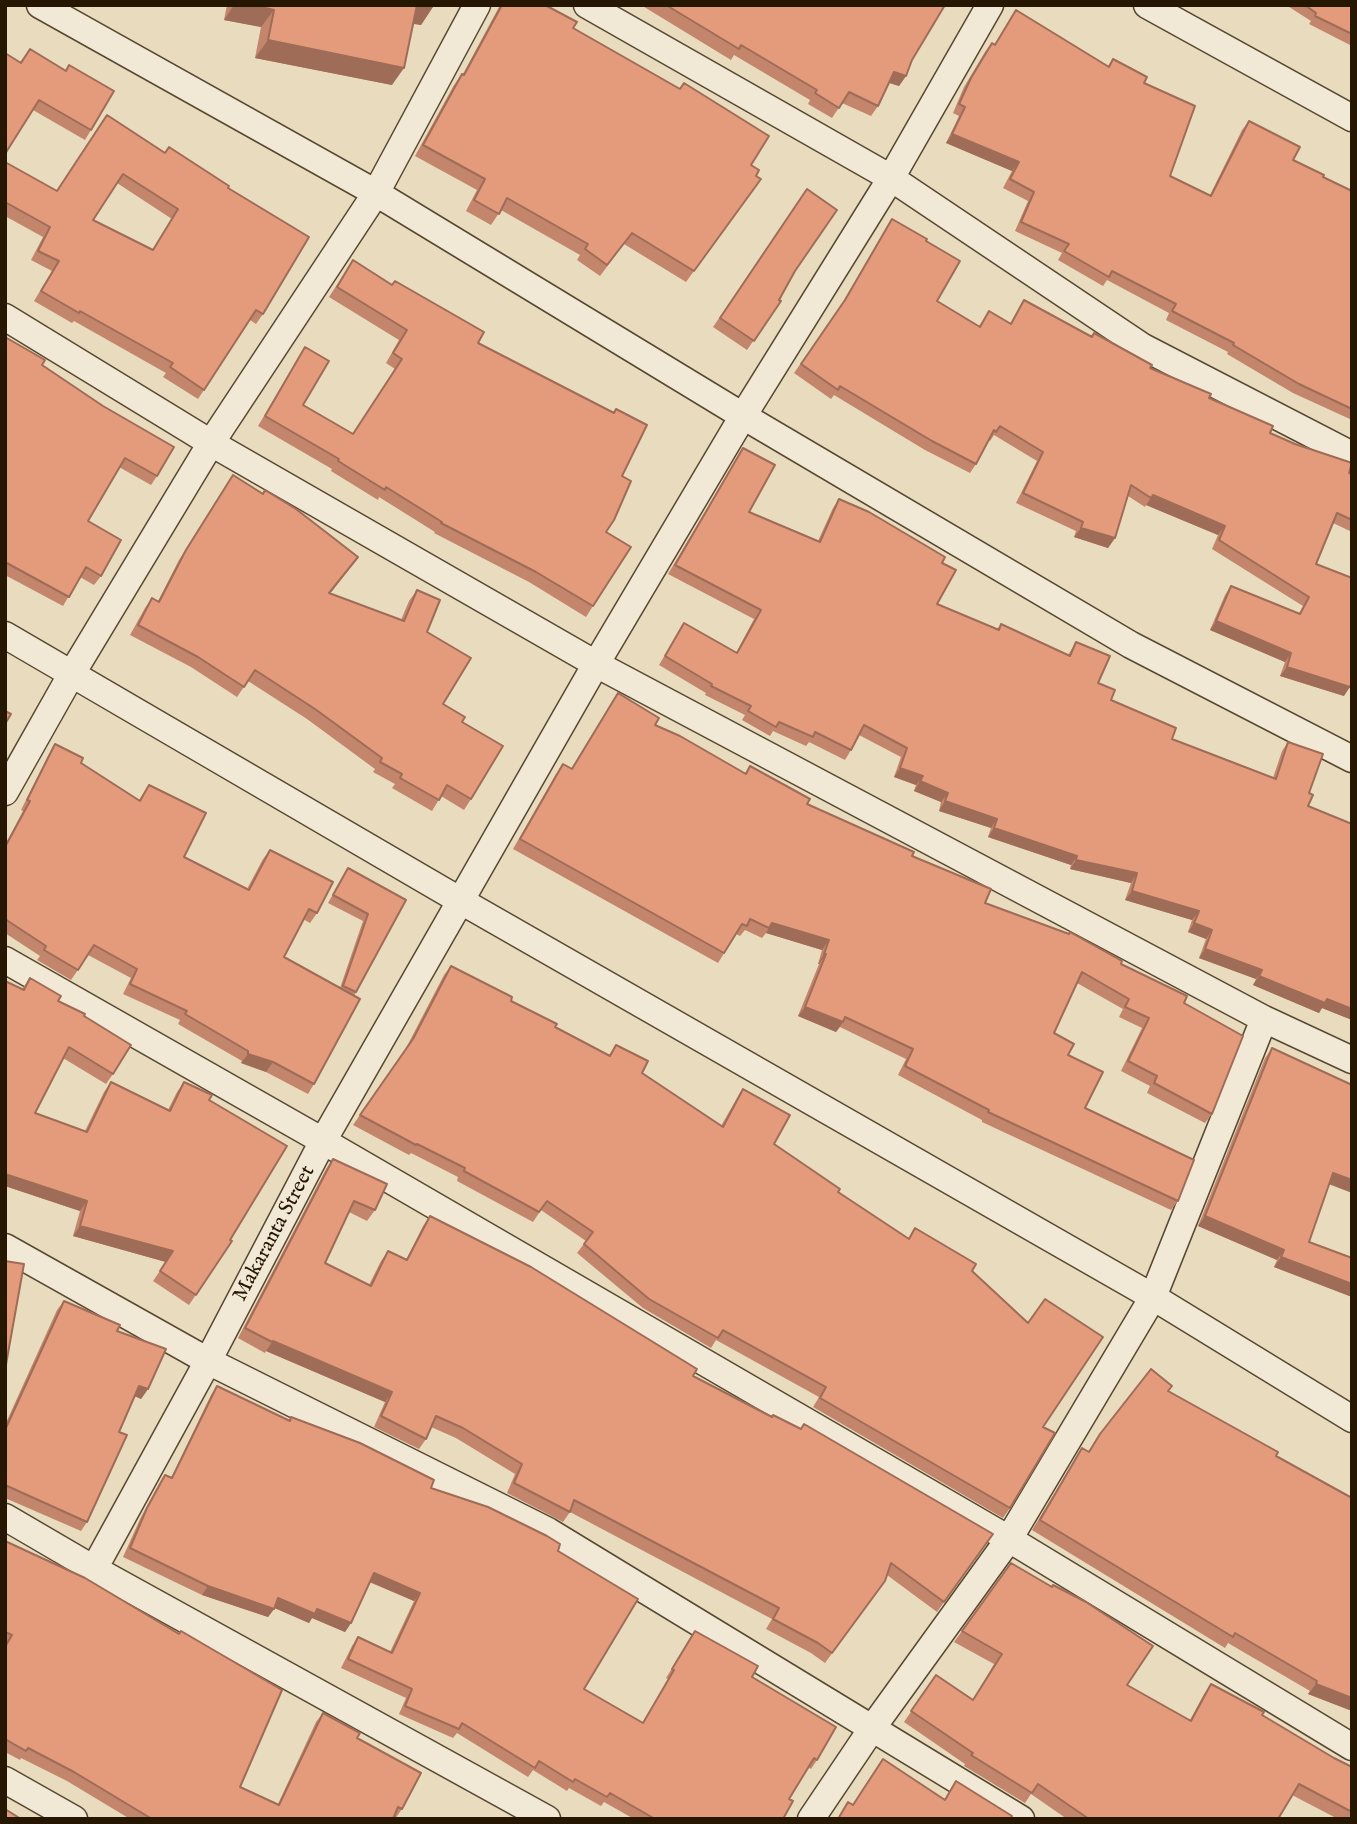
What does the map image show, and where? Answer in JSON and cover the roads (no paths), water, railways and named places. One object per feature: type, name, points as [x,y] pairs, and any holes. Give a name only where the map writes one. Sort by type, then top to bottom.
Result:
[{"type":"street","points":[[40,5],[376,193],[743,416],[1131,645],[1352,759]]},
{"type":"street","points":[[5,792],[71,675],[211,443],[376,193],[477,5]]},
{"type":"street","points":[[587,5],[891,178],[1143,347],[1352,455]]},
{"type":"street","name":"Makaranta Street","points":[[94,1570],[208,1361],[323,1141],[596,664],[743,416],[891,178],[990,5]]},
{"type":"street","points":[[1147,5],[1352,118]]},
{"type":"street","points":[[5,317],[211,443],[596,664],[1265,1019],[1352,1060]]},
{"type":"street","points":[[5,635],[461,901],[1153,1297],[1352,1419]]},
{"type":"street","points":[[5,960],[1009,1539],[1352,1747]]},
{"type":"street","points":[[811,1819],[873,1727],[1009,1539],[1153,1297],[1265,1019]]},
{"type":"street","points":[[5,1247],[208,1361],[548,1531],[1021,1819]]},
{"type":"street","points":[[5,1517],[94,1570],[547,1819]]},
{"type":"street","points":[[5,1780],[74,1819]]}]
